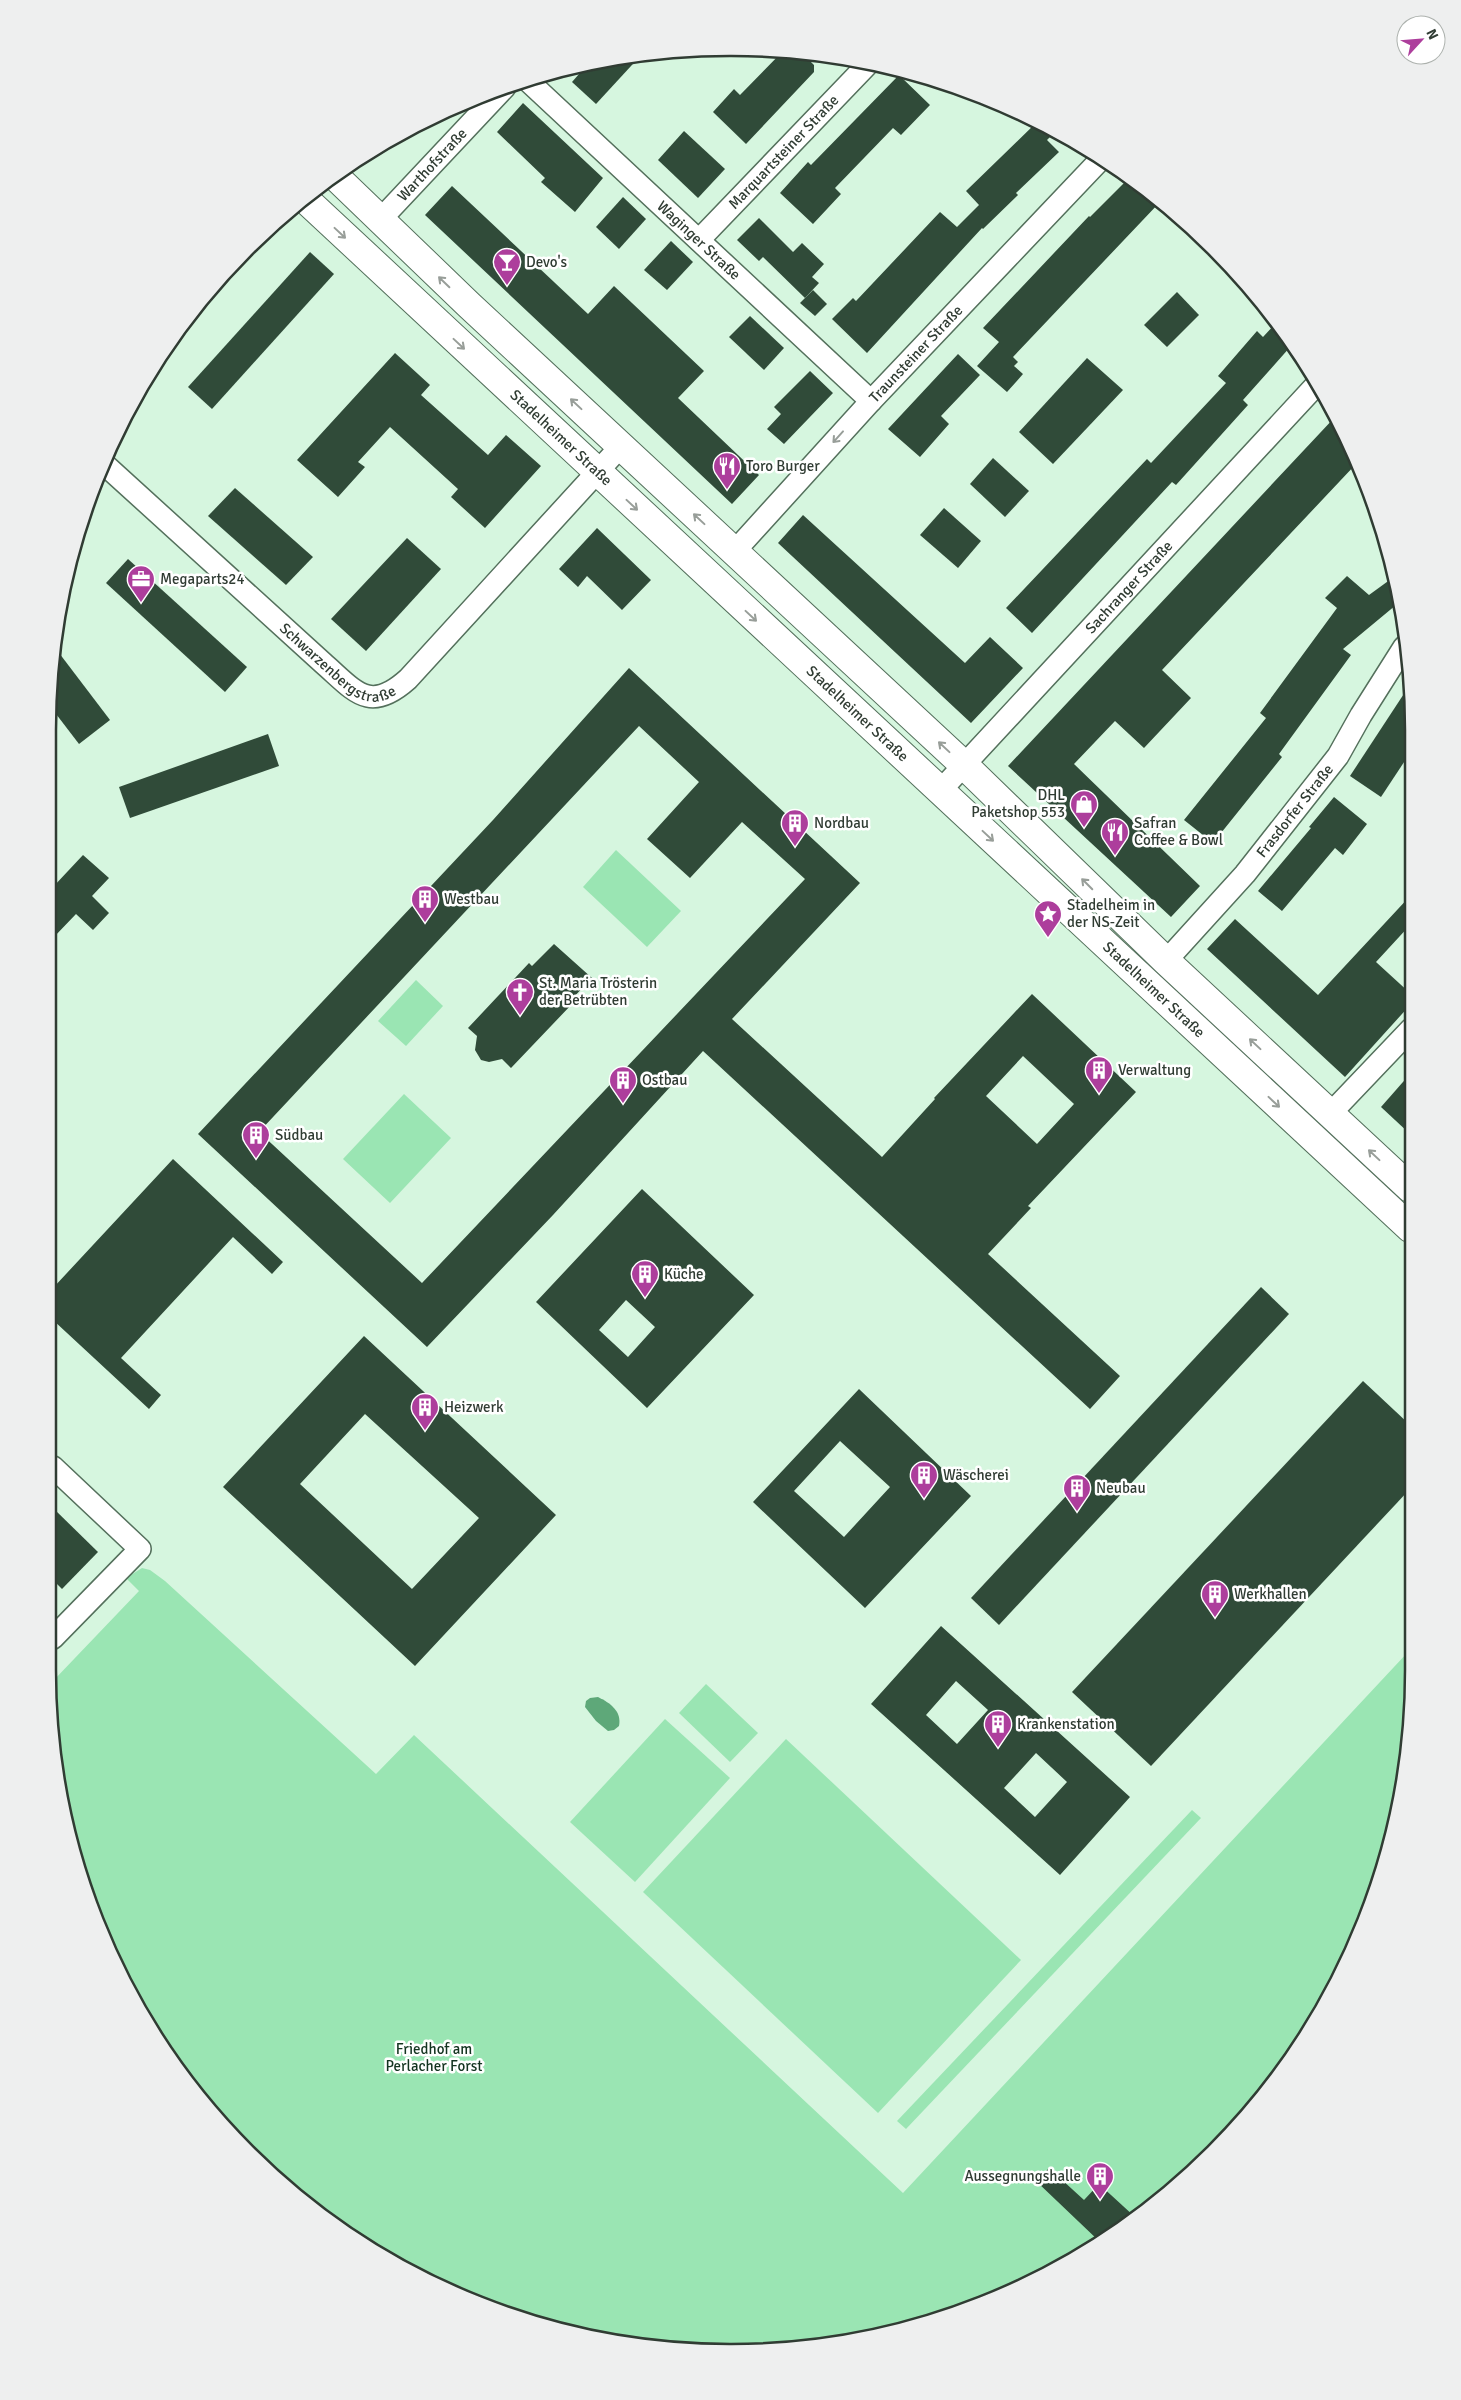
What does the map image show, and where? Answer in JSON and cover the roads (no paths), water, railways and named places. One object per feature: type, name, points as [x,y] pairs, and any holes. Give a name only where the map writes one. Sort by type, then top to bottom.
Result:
[{"type":"main road","name":"Stadelheimer Straße","points":[[340,181],[734,552],[964,765],[1166,961],[1405,1183]]},
{"type":"main road","name":"Stadelheimer Straße","points":[[310,204],[1405,1223]]},
{"type":"street","name":"Marquartsteiner Straße","points":[[700,240],[863,69]]},
{"type":"street","name":"Waginger Straße","points":[[533,86],[871,401]]},
{"type":"street","name":"Warthofstraße","points":[[380,220],[491,101]]},
{"type":"street","name":"Traunsteiner Straße","points":[[734,552],[871,401],[1096,164]]},
{"type":"street","name":"Sachranger Straße","points":[[940,791],[1312,390]]},
{"type":"street","name":"Schwarzenbergstraße","points":[[109,469],[323,663],[359,694],[370,697],[395,691],[408,679],[621,446]]},
{"type":"street","name":"Frasdorfer Straße","points":[[1166,961],[1245,874],[1338,756],[1361,715],[1400,653]]},
{"type":"street","points":[[1330,1114],[1405,1035]]},
{"type":"street","points":[[56,1470],[140,1549],[56,1635]]},
{"type":"place","name":"Devo's","points":[[507,286]]},
{"type":"place","name":"Toro Burger","points":[[727,490]]},
{"type":"place","name":"Megaparts24","points":[[141,603]]},
{"type":"place","name":"DHL Paketshop 553","points":[[1084,828]]},
{"type":"place","name":"Nordbau","points":[[795,847]]},
{"type":"place","name":"Safran Coffee & Bowl","points":[[1115,856]]},
{"type":"place","name":"Westbau","points":[[425,923]]},
{"type":"place","name":"Stadelheim in der NS-Zeit","points":[[1048,938]]},
{"type":"place","name":"St. Maria Trösterin der Betrübten","points":[[520,1016]]},
{"type":"place","name":"Verwaltung","points":[[1099,1094]]},
{"type":"place","name":"Ostbau","points":[[623,1104]]},
{"type":"place","name":"Südbau","points":[[256,1159]]},
{"type":"place","name":"Küche","points":[[645,1298]]},
{"type":"place","name":"Heizwerk","points":[[425,1431]]},
{"type":"place","name":"Wäscherei","points":[[924,1499]]},
{"type":"place","name":"Neubau","points":[[1077,1512]]},
{"type":"place","name":"Werkhallen","points":[[1215,1618]]},
{"type":"place","name":"Krankenstation","points":[[998,1748]]},
{"type":"place","name":"Aussegnungshalle","points":[[1100,2200]]},
{"type":"park label","name":"Friedhof am Perlacher Forst","points":[[434,2058]]}]
